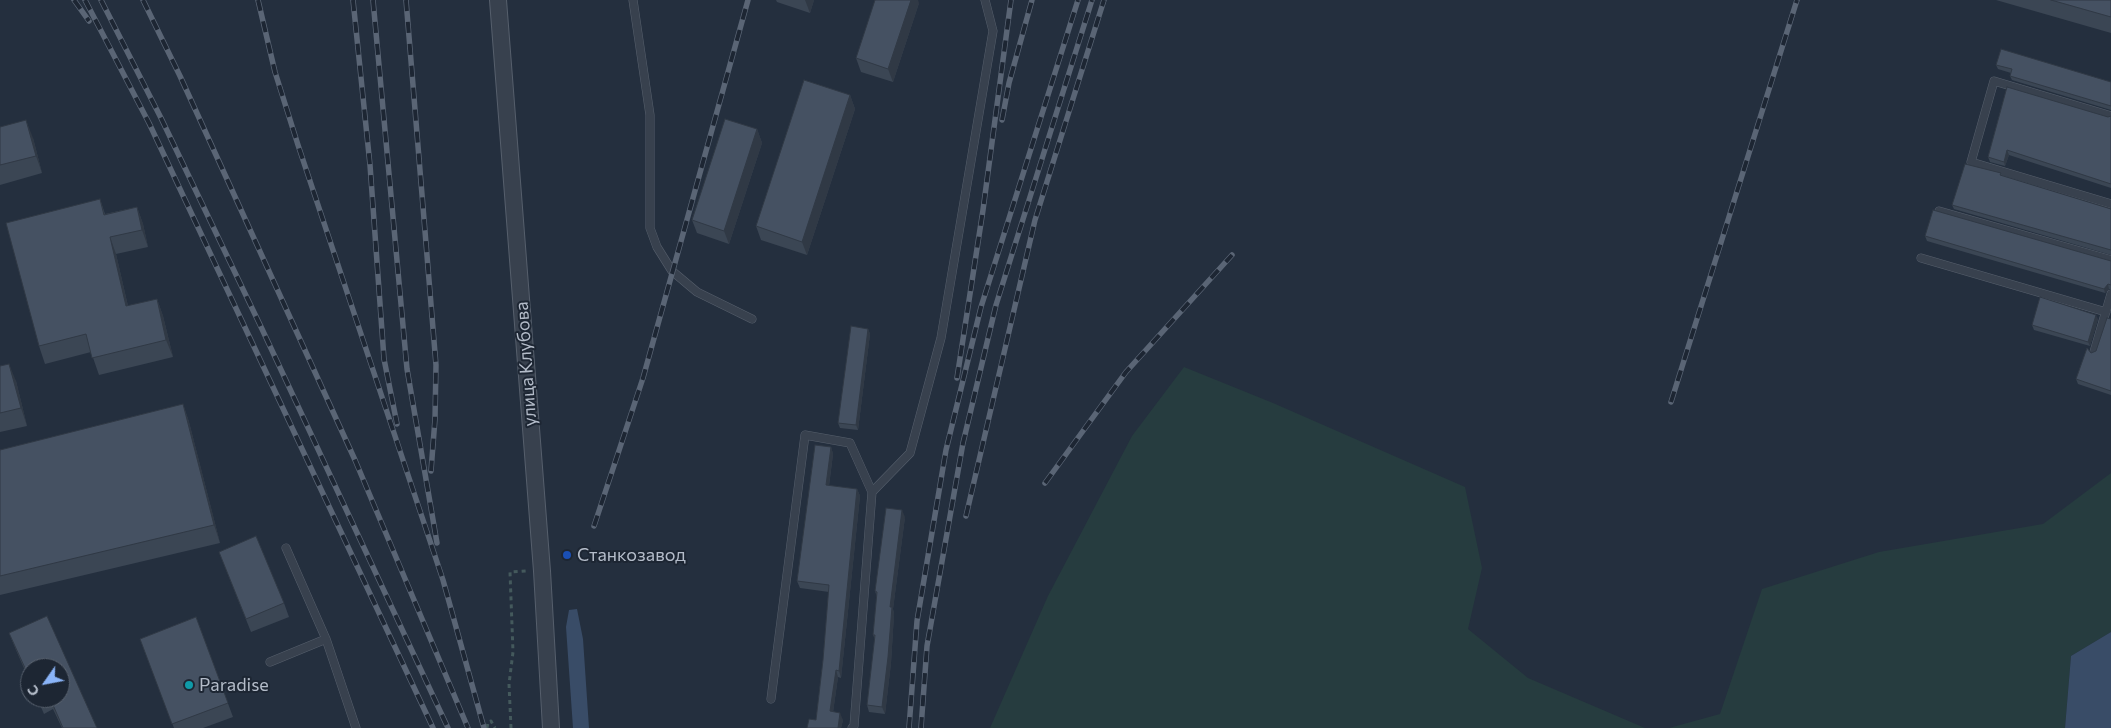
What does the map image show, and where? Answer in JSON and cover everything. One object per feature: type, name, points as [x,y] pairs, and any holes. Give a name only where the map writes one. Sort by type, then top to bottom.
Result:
[{"type":"street","name":"улица Клубова","points":[[498,0],[542,571],[551,728]]},
{"type":"lane","points":[[633,0],[650,115],[650,228],[657,247],[672,271],[697,292],[752,319]]},
{"type":"lane","points":[[872,492],[910,454],[941,338],[993,31],[985,0]]},
{"type":"lane","points":[[2111,116],[1994,82],[1971,162],[2111,204]]},
{"type":"lane","points":[[1939,211],[2111,260]]},
{"type":"lane","points":[[1921,258],[2106,312]]},
{"type":"lane","points":[[2094,352],[2111,294]]},
{"type":"lane","points":[[771,699],[805,435],[850,442],[872,492],[854,726],[852,728]]},
{"type":"lane","points":[[286,548],[326,639],[356,728]]},
{"type":"lane","points":[[270,662],[326,639]]},
{"type":"path","points":[[510,728],[509,684],[513,652],[510,572],[528,571]]},
{"type":"path","points":[[488,728],[488,722],[490,721],[495,728]]},
{"type":"green space","points":[[1184,367],[1273,403],[1465,487],[1482,568],[1468,629],[1528,678],[1645,728],[990,728],[1048,596],[1132,436]]},
{"type":"green space","points":[[2111,473],[2111,632],[2071,656],[2065,728],[1669,728],[1720,714],[1762,589],[1879,552],[2043,524]]},
{"type":"water","points":[[577,609],[583,639],[589,728],[573,728],[566,627],[569,610]]},
{"type":"water","points":[[2111,632],[2111,728],[2065,728],[2071,656]]},
{"type":"building","points":[[875,0],[911,0],[888,69],[856,58]]},
{"type":"building","points":[[2051,0],[2111,0],[2111,17]]},
{"type":"building","points":[[2001,49],[2111,82],[2111,106],[2010,76],[2012,69],[1996,65]]},
{"type":"building","points":[[804,80],[850,95],[802,242],[756,226]]},
{"type":"building","points":[[2007,87],[2108,117],[2111,116],[2111,184],[2007,150],[2004,162],[1988,157]]},
{"type":"building","points":[[725,119],[757,129],[724,231],[692,220]]},
{"type":"building","points":[[26,120],[36,156],[0,165],[0,127]]},
{"type":"building","points":[[1965,164],[2001,173],[2000,175],[2111,209],[2111,250],[1952,205]]},
{"type":"building","points":[[100,199],[104,215],[137,207],[142,230],[110,237],[126,306],[157,299],[166,340],[92,358],[86,334],[39,346],[6,223]]},
{"type":"building","points":[[1933,210],[2111,261],[2111,285],[2108,284],[2104,289],[1925,236]]},
{"type":"building","points":[[2040,297],[2096,315],[2088,342],[2032,325]]},
{"type":"building","points":[[2107,318],[2111,319],[2111,391],[2076,379],[2087,348],[2091,353],[2096,351]]},
{"type":"building","points":[[851,326],[868,329],[856,425],[838,423]]},
{"type":"building","points":[[9,364],[21,408],[0,413],[0,366]]},
{"type":"building","points":[[183,404],[214,525],[0,576],[0,450]]},
{"type":"building","points":[[815,445],[831,447],[826,485],[857,489],[839,671],[836,670],[830,711],[840,713],[838,728],[807,728],[809,719],[816,720],[829,585],[797,581]]},
{"type":"building","points":[[886,508],[902,510],[890,607],[892,607],[882,707],[867,705],[875,635],[873,635],[877,592],[875,591]]},
{"type":"building","points":[[256,536],[284,603],[246,619],[219,552]]},
{"type":"building","points":[[47,616],[66,658],[20,658],[9,633]]},
{"type":"building","name":"Paradise","points":[[196,617],[228,703],[172,724],[140,639]]},
{"type":"building","points":[[70,668],[97,728],[63,728],[54,708],[70,708]]},
{"type":"railway","points":[[74,0],[89,21]]},
{"type":"railway","points":[[85,0],[149,123],[433,728]]},
{"type":"railway","points":[[101,0],[161,118],[262,329],[448,728]]},
{"type":"railway","points":[[143,0],[180,76],[355,460],[468,728]]},
{"type":"railway","points":[[258,0],[275,72],[443,580],[484,728]]},
{"type":"railway","points":[[353,0],[370,165],[384,359],[397,424]]},
{"type":"railway","points":[[373,0],[407,369],[437,543]]},
{"type":"railway","points":[[406,0],[436,365],[435,419],[431,471]]},
{"type":"railway","points":[[594,526],[643,378],[748,0]]},
{"type":"railway","points":[[957,378],[983,210],[1011,0]]},
{"type":"railway","points":[[1002,120],[1009,83],[1032,0]]},
{"type":"railway","points":[[909,728],[917,621],[946,450],[981,307],[1078,0]]},
{"type":"railway","points":[[921,728],[927,646],[963,443],[996,305],[1092,0]]},
{"type":"railway","points":[[966,516],[1035,220],[1104,0]]},
{"type":"railway","points":[[1671,402],[1797,0]]},
{"type":"railway","points":[[1045,483],[1126,372],[1232,255]]},
{"type":"place","name":"Станкозавод","points":[[567,555]]},
{"type":"place","name":"Paradise","points":[[189,685]]}]
